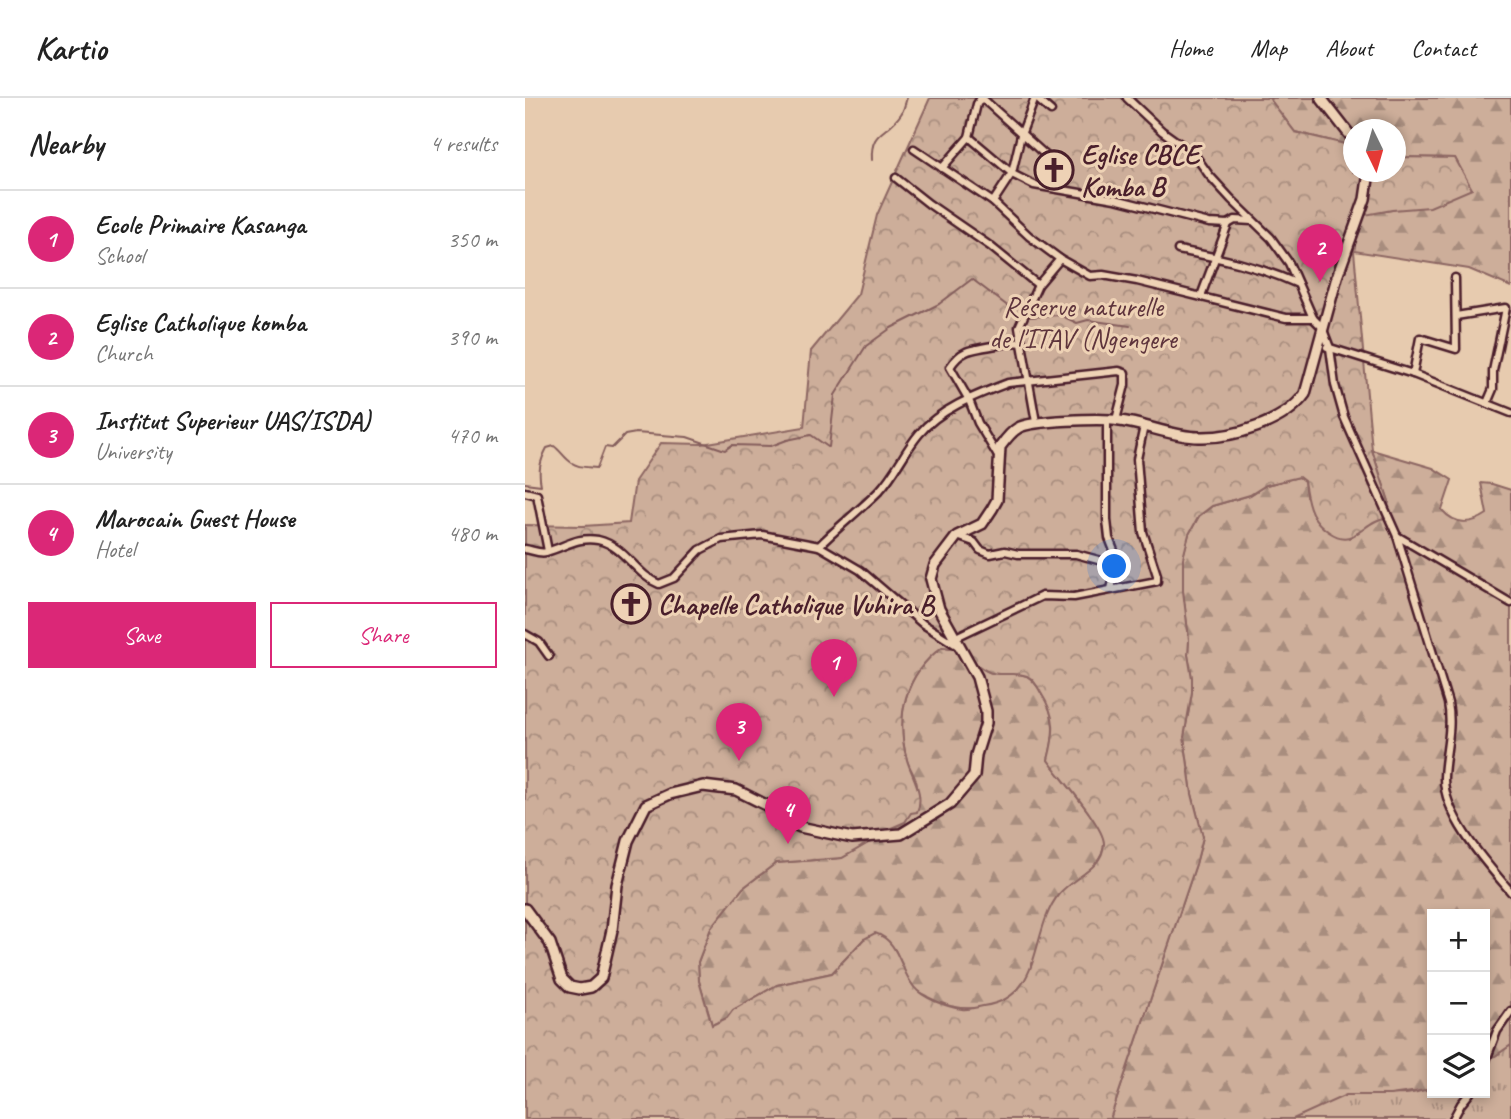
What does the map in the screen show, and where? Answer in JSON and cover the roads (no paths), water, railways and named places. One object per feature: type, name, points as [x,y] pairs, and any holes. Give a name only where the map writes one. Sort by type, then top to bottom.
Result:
[{"type":"street","points":[[942,168],[969,137],[977,103],[981,98],[1052,161]]},
{"type":"street","points":[[993,202],[1012,173],[1021,135],[1035,98],[1051,111]]},
{"type":"street","points":[[1127,98],[1162,131],[1194,154],[1209,175],[1271,238],[1289,264],[1313,318],[1322,327],[1330,348],[1335,385],[1344,417],[1397,536],[1448,703],[1451,725],[1444,776],[1447,797],[1478,853],[1511,892]]},
{"type":"street","points":[[1321,98],[1343,126]]},
{"type":"street","points":[[969,137],[1012,173],[1034,186],[1115,199],[1209,223],[1252,221]]},
{"type":"street","points":[[914,149],[993,202],[1029,236],[1090,276],[1103,275],[1137,281],[1286,318],[1313,318]]},
{"type":"street","points":[[896,178],[990,246],[1038,285]]},
{"type":"street","points":[[525,909],[550,943],[562,979],[570,987],[591,987],[601,978],[612,930],[617,885],[628,841],[646,805],[670,794],[703,786],[736,790],[800,827],[852,838],[901,834],[950,804],[971,782],[986,723],[986,711],[977,677],[939,609],[931,579],[935,565],[957,536],[982,523],[997,500],[1000,447],[1018,428],[1036,422],[1112,420],[1196,438],[1219,436],[1269,422],[1297,405],[1305,394],[1322,327],[1365,199],[1368,182]]},
{"type":"street","points":[[1201,296],[1228,224]]},
{"type":"street","points":[[1178,250],[1216,256],[1266,270],[1298,284]]},
{"type":"street","points":[[1036,422],[1019,327],[1038,285],[1060,258]]},
{"type":"street","points":[[1413,374],[1420,338],[1456,349],[1455,278]]},
{"type":"street","points":[[1456,316],[1506,307],[1493,371],[1493,389],[1487,403]]},
{"type":"street","points":[[1000,459],[978,423],[969,400],[950,367],[957,357],[967,351],[1013,340],[1021,342]]},
{"type":"street","points":[[1314,355],[1323,347],[1330,348],[1413,374],[1511,413]]},
{"type":"street","points":[[818,546],[878,492],[926,428],[947,412],[1008,383],[1090,373],[1123,372],[1125,385],[1112,420],[1107,520],[1109,538],[1118,562],[1111,589]]},
{"type":"street","points":[[954,638],[1042,596],[1075,597],[1157,581],[1143,532],[1137,459],[1144,426]]},
{"type":"street","points":[[525,492],[537,495],[548,551]]},
{"type":"street","points":[[525,549],[543,553],[573,540],[600,540],[619,550],[646,576],[659,584],[674,578],[700,550],[721,540],[762,535],[818,546],[860,570],[923,624],[960,648]]},
{"type":"street","points":[[957,536],[974,542],[980,550],[990,554],[1005,551],[1018,554],[1076,554],[1118,562]]},
{"type":"street","points":[[1397,536],[1511,603]]},
{"type":"street","points":[[525,634],[539,642],[549,656]]},
{"type":"street","points":[[1490,1050],[1497,1031],[1511,1012]]},
{"type":"street","points":[[1453,1119],[1466,1098]]},
{"type":"waterway","points":[[872,160],[874,143],[896,121],[907,98]]},
{"type":"waterway","points":[[829,447],[835,395],[866,346],[891,328],[939,304],[972,279],[1022,317]]},
{"type":"waterway","points":[[1028,317],[1060,315],[1077,323],[1088,320],[1130,326]]},
{"type":"waterway","points":[[525,483],[541,485],[540,466],[547,448],[554,446],[575,465],[597,468],[605,447],[612,448],[625,435],[636,433],[687,437],[725,450],[732,445],[771,446],[811,435],[828,447]]},
{"type":"place","name":"Eglise CBCE Komba B","points":[[1054,170]]},
{"type":"place","name":"Eglise Catholique komba","points":[[1320,282]]},
{"type":"place","name":"Chapelle Catholique Vuhira B","points":[[631,604]]},
{"type":"place","name":"Ecole Primaire Kasanga","points":[[834,697]]},
{"type":"place","name":"Institut Superieur UAS/ISDA)","points":[[739,761]]},
{"type":"place","name":"Marocain Guest House","points":[[788,844]]},
{"type":"park label","name":"Réserve naturelle de l'ITAV (Ngengere","points":[[1083,322]]}]
